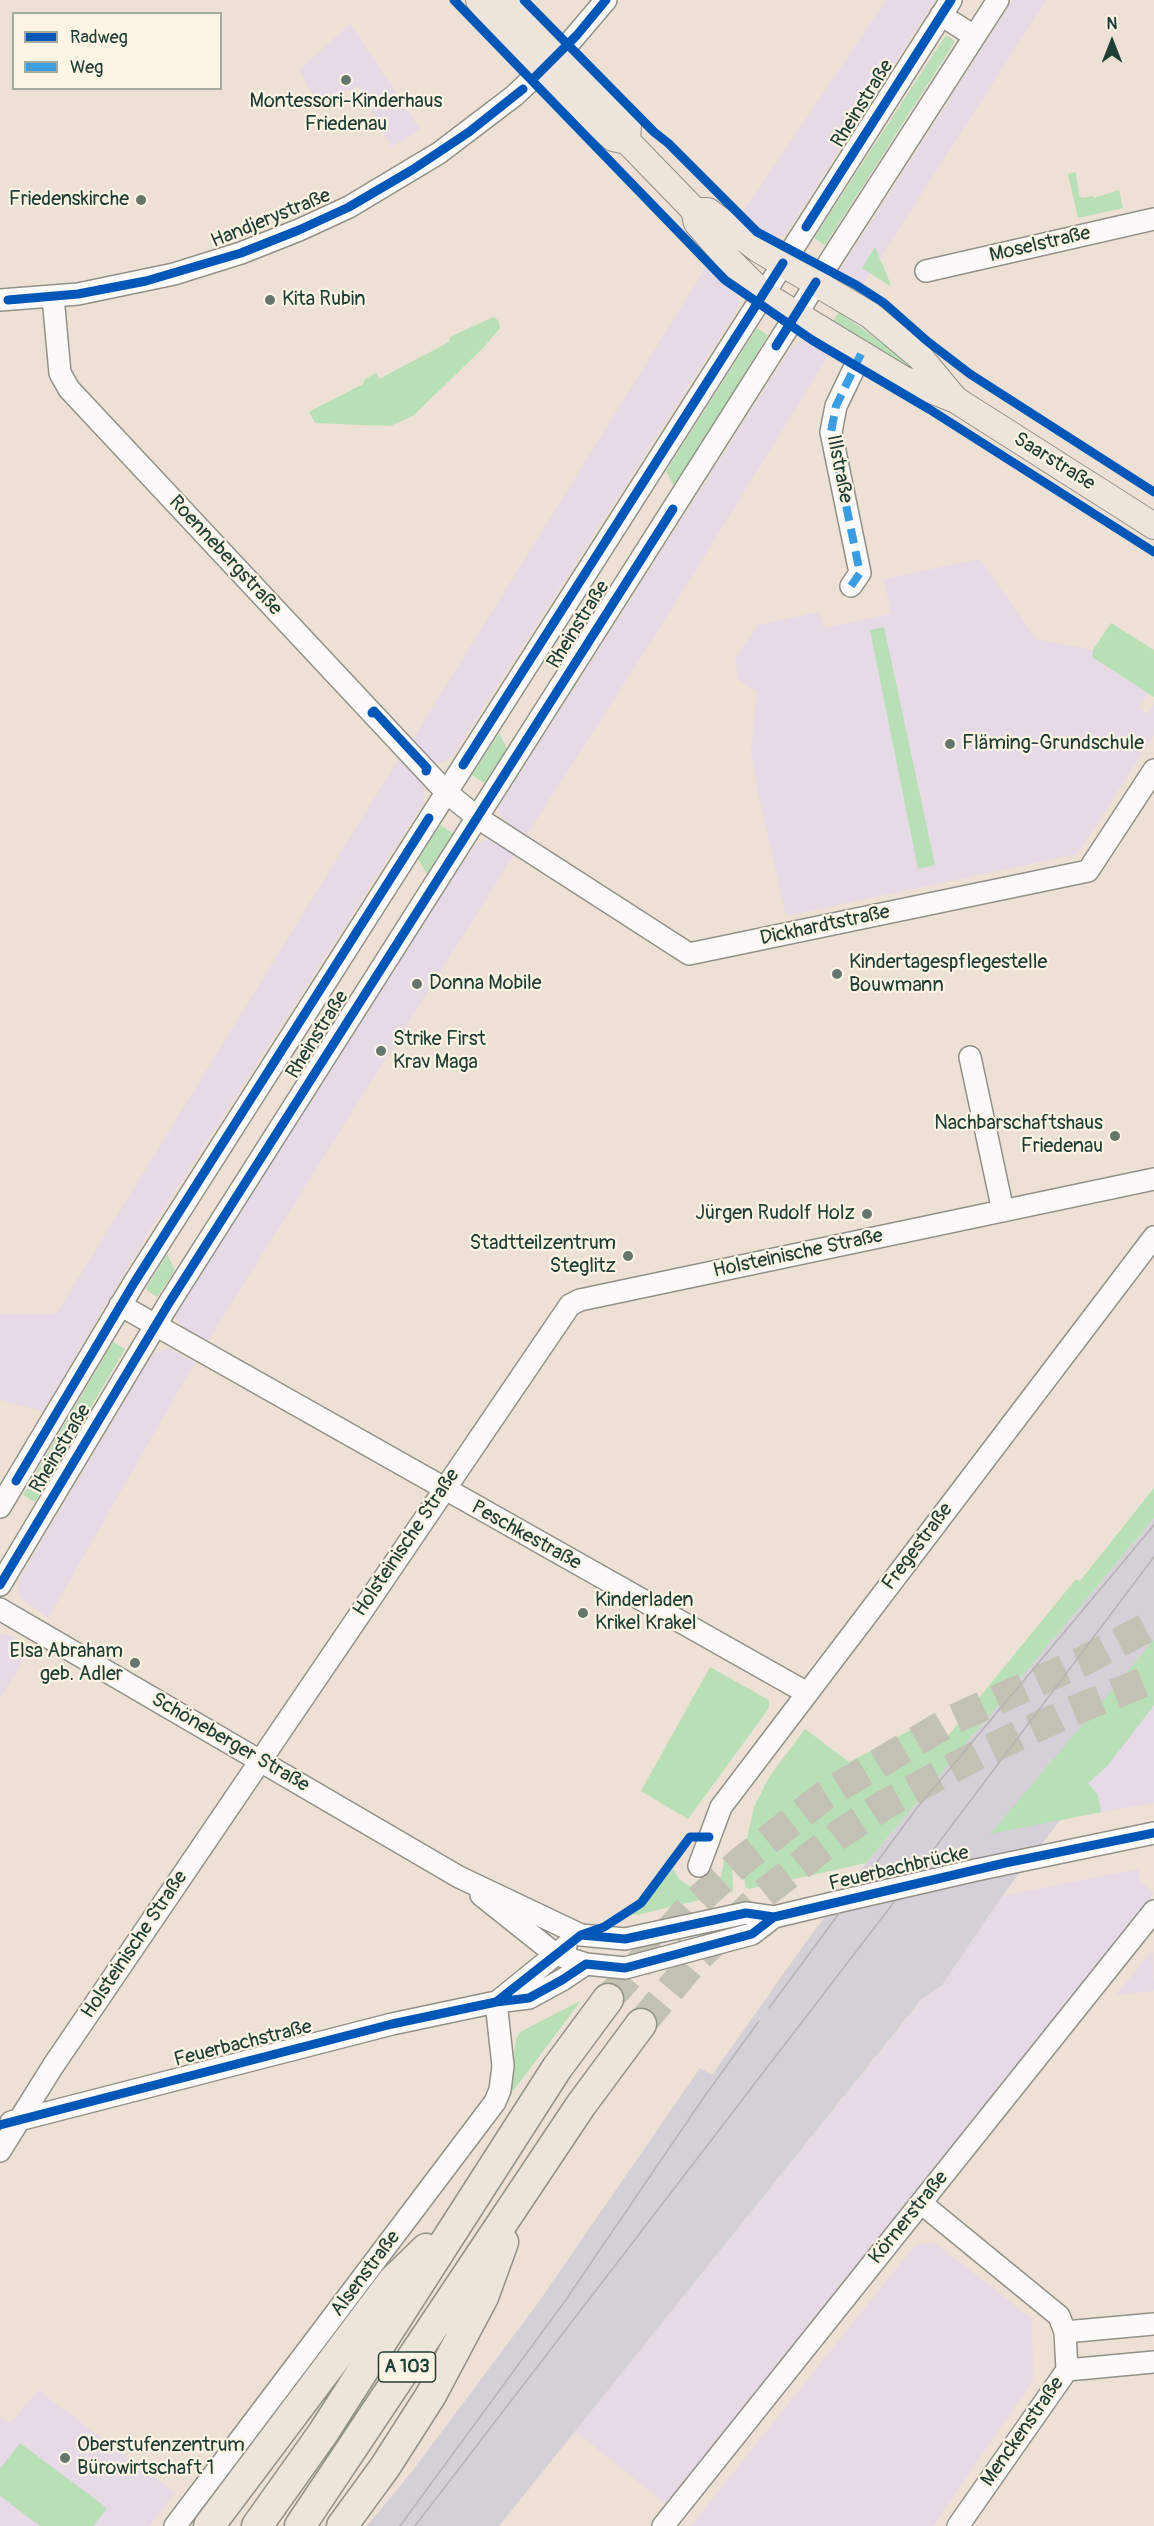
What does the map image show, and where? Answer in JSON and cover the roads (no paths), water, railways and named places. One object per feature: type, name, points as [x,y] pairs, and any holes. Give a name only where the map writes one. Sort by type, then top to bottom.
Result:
[{"type":"highway","name":"A 103","points":[[257,2526],[323,2433],[557,2068],[608,1999]]},
{"type":"highway","name":"A 103","points":[[300,2526],[581,2105],[641,2024]]},
{"type":"highway","points":[[342,2526],[385,2467],[431,2395],[452,2356],[500,2255],[513,2207]]},
{"type":"highway","points":[[209,2526],[393,2281],[463,2214]]},
{"type":"main road","points":[[478,0],[518,48],[550,63]]},
{"type":"main road","points":[[506,0],[550,63],[613,138],[627,141],[696,211]]},
{"type":"main road","name":"Saarstraße","points":[[954,399],[920,357],[891,331],[850,302],[747,241],[708,212],[696,211],[697,223],[763,294],[903,379],[954,399],[1154,526]]},
{"type":"street","name":"Handjerystraße","points":[[0,300],[53,297],[111,289],[174,274],[241,254],[349,207],[439,153],[514,96],[577,35],[606,0]]},
{"type":"street","name":"Rheinstraße","points":[[0,1585],[155,1326],[816,282],[998,0]]},
{"type":"street","name":"Rheinstraße","points":[[0,1507],[120,1305],[946,7]]},
{"type":"street","points":[[946,7],[974,36]]},
{"type":"street","name":"Moselstraße","points":[[926,271],[1154,219]]},
{"type":"street","name":"Roennebergstraße","points":[[53,297],[60,373],[69,389],[446,792],[478,818]]},
{"type":"street","name":"Illstraße","points":[[851,586],[860,573],[831,432],[836,406],[861,354]]},
{"type":"street","name":"Dickhardtstraße","points":[[478,818],[689,954],[1088,871],[1154,770]]},
{"type":"street","points":[[970,1057],[1003,1211]]},
{"type":"street","name":"Holsteinische Straße","points":[[0,2151],[9,2122],[260,1761],[567,1308],[573,1303],[1154,1179]]},
{"type":"street","name":"Fregestraße","points":[[699,1866],[721,1807],[1154,1237]]},
{"type":"street","name":"Peschkestraße","points":[[120,1305],[807,1694]]},
{"type":"street","name":"Schöneberger Straße","points":[[0,1609],[459,1877],[581,1935]]},
{"type":"street","name":"Feuerbachbrücke","points":[[774,1917],[1032,1857],[1154,1833]]},
{"type":"street","name":"Schöneberger Straße","points":[[459,1877],[555,1954]]},
{"type":"street","name":"Körnerstraße","points":[[663,2526],[1154,1911]]},
{"type":"street","points":[[586,1964],[581,1935],[625,1939],[746,1912],[774,1917]]},
{"type":"street","points":[[555,1954],[586,1964],[624,1968],[752,1934],[774,1917]]},
{"type":"street","name":"Feuerbachstraße","points":[[496,2002],[581,1935]]},
{"type":"street","name":"Feuerbachstraße","points":[[9,2122],[392,2024],[496,2002],[529,1998],[586,1964]]},
{"type":"street","name":"Alsenstraße","points":[[175,2526],[495,2102],[500,2090],[503,2066],[496,2002]]},
{"type":"street","points":[[921,2203],[1059,2316],[1065,2332],[1154,2324]]},
{"type":"street","name":"Menckenstraße","points":[[958,2526],[1067,2370],[1065,2332]]},
{"type":"street","points":[[1067,2370],[1154,2362]]},
{"type":"tunnel","points":[[608,1999],[689,1909],[739,1863],[825,1795],[952,1720],[1083,1661],[1154,1624]]},
{"type":"tunnel","points":[[641,2024],[694,1961],[761,1896],[837,1836],[884,1805],[981,1753],[1063,1715],[1154,1678]]},
{"type":"tram line","points":[[769,2008],[917,1808],[1154,1525]]},
{"type":"tram line","points":[[415,2526],[888,1910],[1154,1557]]},
{"type":"tram line","points":[[400,2526],[565,2301],[704,2097],[759,2021]]},
{"type":"place","name":"Montessori-Kinderhaus Friedenau","points":[[346,80]]},
{"type":"place","name":"Friedenskirche","points":[[141,200]]},
{"type":"place","name":"Kita Rubin","points":[[270,300]]},
{"type":"place","name":"Fläming-Grundschule","points":[[950,744]]},
{"type":"place","name":"Kindertagespflegestelle Bouwmann","points":[[837,974]]},
{"type":"place","name":"Donna Mobile","points":[[417,984]]},
{"type":"place","name":"Strike First Krav Maga","points":[[381,1051]]},
{"type":"place","name":"Nachbarschaftshaus Friedenau","points":[[1115,1136]]},
{"type":"place","name":"Jürgen Rudolf Holz","points":[[867,1214]]},
{"type":"place","name":"Stadtteilzentrum Steglitz","points":[[628,1256]]},
{"type":"place","name":"Kinderladen Krikel Krakel","points":[[583,1613]]},
{"type":"place","name":"Elsa Abraham geb. Adler","points":[[135,1663]]},
{"type":"place","name":"Oberstufenzentrum Bürowirtschaft 1","points":[[65,2458]]}]
